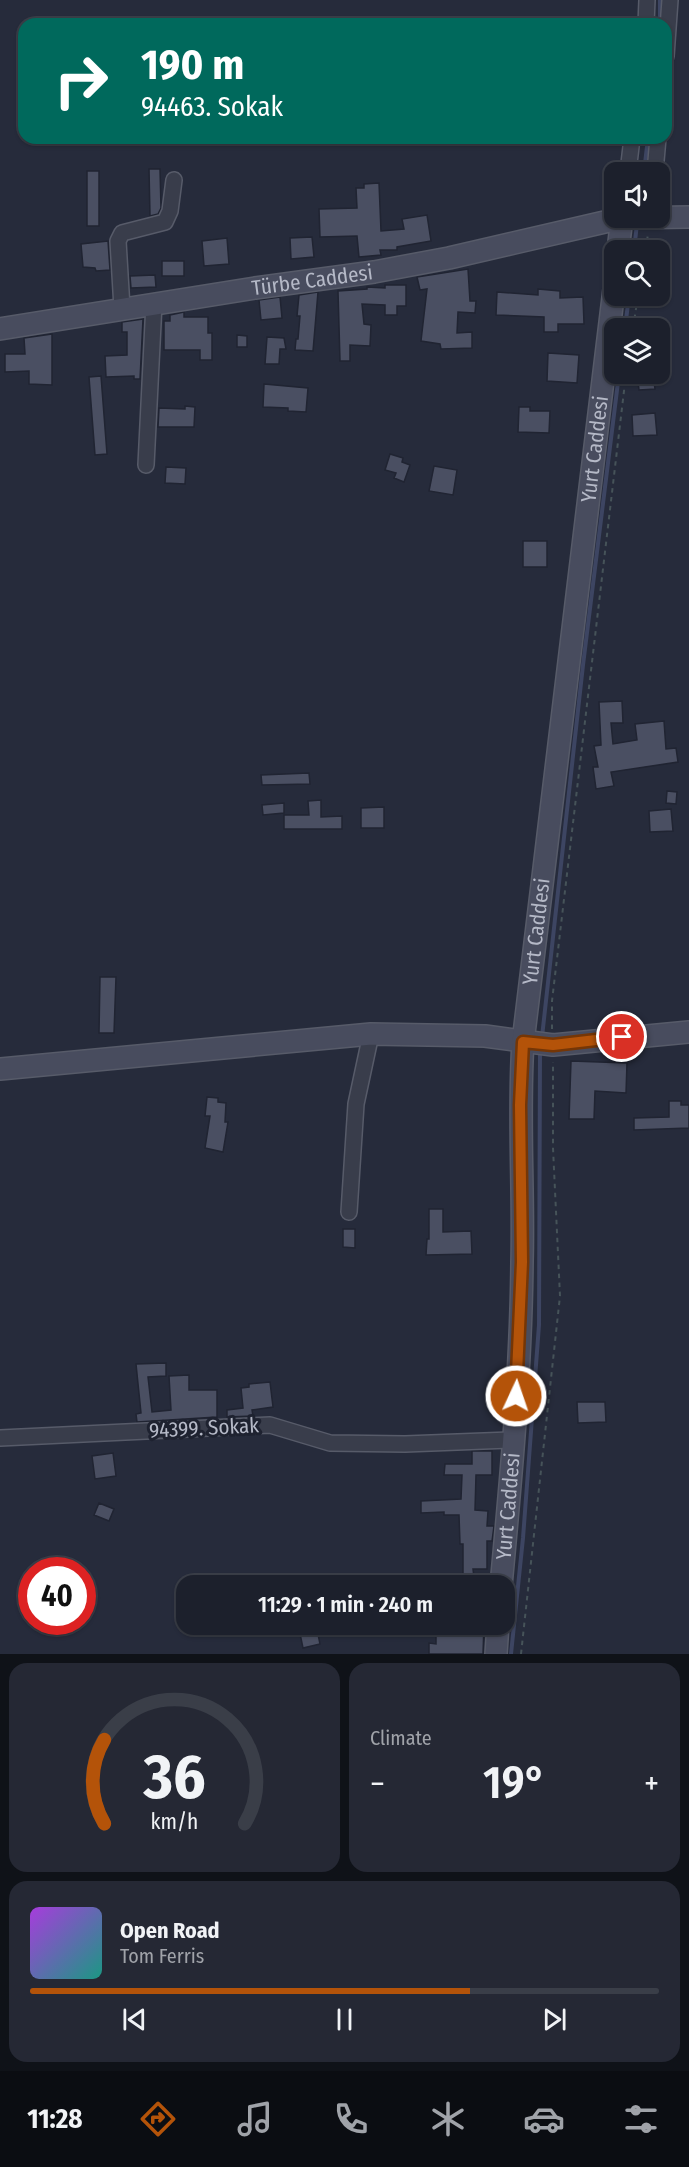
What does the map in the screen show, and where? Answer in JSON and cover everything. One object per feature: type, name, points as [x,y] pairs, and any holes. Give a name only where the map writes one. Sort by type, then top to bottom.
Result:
[{"type":"street","points":[[646,18],[647,0]]},
{"type":"street","points":[[669,18],[670,0]]},
{"type":"street","points":[[629,162],[631,144]]},
{"type":"street","points":[[656,162],[657,144]]},
{"type":"street","points":[[122,308],[118,241],[122,232],[165,222],[170,211],[174,180]]},
{"type":"street","name":"Türbe Caddesi","points":[[670,217],[689,217]]},
{"type":"street","name":"Türbe Caddesi","points":[[0,329],[153,303],[407,266],[604,222]]},
{"type":"street","points":[[146,465],[153,303]]},
{"type":"street","name":"Yurt Caddesi","points":[[502,1575],[513,1440],[522,1262],[520,1105],[523,1042],[612,306]]},
{"type":"street","points":[[0,1069],[370,1034],[485,1036],[553,1045],[689,1032]]},
{"type":"street","points":[[349,1212],[356,1104],[370,1034]]},
{"type":"street","name":"94399. Sokak","points":[[0,1438],[270,1425],[330,1443],[405,1444],[513,1440]]},
{"type":"street","points":[[496,1654],[497,1635]]},
{"type":"path","points":[[521,1654],[560,1296],[553,1148],[552,1001],[624,384]]},
{"type":"building","points":[[149,169],[160,169],[161,208],[158,214],[150,216]]},
{"type":"building","points":[[87,171],[99,171],[99,226],[87,226]]},
{"type":"building","points":[[379,183],[381,231],[404,229],[402,219],[427,215],[431,241],[397,247],[397,250],[380,250],[381,255],[359,257],[357,236],[320,237],[319,209],[357,208],[356,188],[364,188],[364,184]]},
{"type":"building","points":[[312,237],[314,257],[291,259],[290,238]]},
{"type":"building","points":[[227,238],[229,264],[204,266],[202,241]]},
{"type":"building","points":[[108,241],[110,270],[96,271],[95,268],[83,267],[81,244]]},
{"type":"building","points":[[162,261],[184,261],[184,276],[162,276]]},
{"type":"building","points":[[468,269],[470,301],[476,301],[475,313],[458,312],[457,333],[472,332],[472,348],[441,349],[440,344],[421,341],[427,289],[420,290],[417,277]]},
{"type":"building","points":[[155,275],[156,287],[131,288],[130,276]]},
{"type":"building","points":[[385,285],[406,285],[406,306],[397,306],[397,315],[385,315],[385,305],[362,304],[364,324],[371,325],[370,346],[350,345],[350,361],[340,361],[338,291],[367,289],[367,287],[385,288]]},
{"type":"building","points":[[538,289],[560,291],[560,298],[583,297],[584,324],[558,324],[558,332],[544,332],[544,317],[496,315],[497,292],[538,295]]},
{"type":"building","points":[[318,292],[313,351],[295,350],[300,316],[297,316],[299,295]]},
{"type":"building","points":[[280,297],[282,318],[261,320],[259,300]]},
{"type":"building","points":[[184,312],[184,317],[208,317],[208,333],[212,333],[212,360],[200,360],[200,350],[164,350],[164,321],[170,321],[170,315]]},
{"type":"building","points":[[143,319],[140,379],[134,379],[134,376],[106,377],[105,356],[127,355],[127,332],[122,332],[122,322]]},
{"type":"building","points":[[52,334],[52,385],[29,384],[29,371],[5,372],[5,354],[25,354],[24,338]]},
{"type":"building","points":[[237,335],[247,336],[247,347],[237,347]]},
{"type":"building","points":[[267,337],[284,338],[286,349],[280,349],[279,364],[265,364]]},
{"type":"building","points":[[548,353],[579,355],[577,383],[547,381]]},
{"type":"building","points":[[101,376],[107,454],[95,455],[89,377]]},
{"type":"building","points":[[264,384],[308,388],[306,412],[288,411],[288,408],[263,407]]},
{"type":"building","points":[[638,384],[654,384],[655,389],[639,390]]},
{"type":"building","points":[[185,406],[195,407],[194,427],[158,427],[159,408],[185,409]]},
{"type":"building","points":[[519,407],[530,407],[530,411],[550,411],[549,433],[518,432]]},
{"type":"building","points":[[655,413],[657,435],[633,436],[632,415]]},
{"type":"building","points":[[390,454],[403,458],[402,462],[410,465],[404,482],[394,478],[396,473],[385,470]]},
{"type":"building","points":[[434,466],[457,470],[453,495],[429,491]]},
{"type":"building","points":[[166,467],[186,468],[185,484],[165,483]]},
{"type":"building","points":[[523,541],[547,541],[547,567],[523,567]]},
{"type":"building","points":[[622,701],[623,723],[611,723],[613,744],[637,740],[635,724],[664,721],[666,749],[676,748],[678,762],[611,772],[614,786],[596,789],[593,767],[598,767],[594,746],[601,745],[599,702]]},
{"type":"building","points":[[309,773],[310,784],[262,785],[261,775]]},
{"type":"building","points":[[667,791],[677,792],[676,804],[666,803]]},
{"type":"building","points":[[321,800],[321,817],[342,816],[342,829],[284,829],[284,815],[309,815],[308,801]]},
{"type":"building","points":[[284,803],[284,813],[263,815],[262,805]]},
{"type":"building","points":[[384,807],[384,828],[361,828],[361,808]]},
{"type":"building","points":[[671,809],[673,831],[650,832],[649,811]]},
{"type":"building","points":[[100,977],[116,977],[114,1033],[99,1033]]},
{"type":"building","points":[[571,1061],[627,1063],[626,1093],[595,1091],[594,1119],[569,1119]]},
{"type":"building","points":[[207,1097],[218,1098],[218,1102],[226,1103],[225,1122],[228,1122],[223,1152],[205,1148],[210,1116],[205,1116]]},
{"type":"building","points":[[669,1101],[681,1101],[681,1105],[689,1105],[689,1128],[634,1130],[634,1118],[669,1117]]},
{"type":"building","points":[[429,1209],[443,1209],[443,1232],[471,1231],[472,1254],[426,1255],[427,1239],[429,1239]]},
{"type":"building","points":[[343,1229],[355,1229],[355,1248],[343,1247]]},
{"type":"building","points":[[166,1363],[166,1376],[148,1377],[152,1412],[171,1410],[169,1376],[189,1375],[189,1390],[217,1390],[217,1417],[137,1422],[136,1414],[141,1413],[136,1364]]},
{"type":"building","points":[[270,1382],[273,1407],[252,1410],[253,1416],[227,1417],[227,1410],[243,1408],[241,1388],[249,1387],[249,1384]]},
{"type":"building","points":[[577,1402],[605,1402],[606,1422],[578,1423]]},
{"type":"building","points":[[472,1451],[492,1451],[492,1475],[476,1475],[475,1510],[488,1511],[487,1526],[494,1526],[492,1541],[487,1541],[487,1569],[473,1569],[474,1575],[463,1575],[463,1544],[460,1544],[459,1515],[444,1515],[444,1512],[421,1513],[421,1501],[461,1499],[462,1475],[444,1475],[445,1464],[472,1464]]},
{"type":"building","points":[[113,1453],[116,1476],[95,1479],[92,1456]]},
{"type":"building","points":[[99,1503],[114,1509],[109,1521],[94,1515]]},
{"type":"building","points":[[300,1635],[318,1635],[320,1644],[303,1648]]},
{"type":"building","points":[[436,1635],[484,1635],[483,1654],[429,1654],[429,1643],[436,1644]]},
{"type":"waterway","points":[[660,0],[660,18]]},
{"type":"waterway","points":[[645,162],[647,144]]},
{"type":"waterway","points":[[635,240],[637,228]]},
{"type":"waterway","points":[[626,318],[628,306]]},
{"type":"waterway","points":[[542,1037],[583,665],[618,384]]},
{"type":"waterway","points":[[511,1654],[523,1538],[539,1325],[540,1051]]},
{"type":"route","points":[[516,1396],[522,1262],[520,1105],[523,1042],[553,1045],[622,1037]]}]
